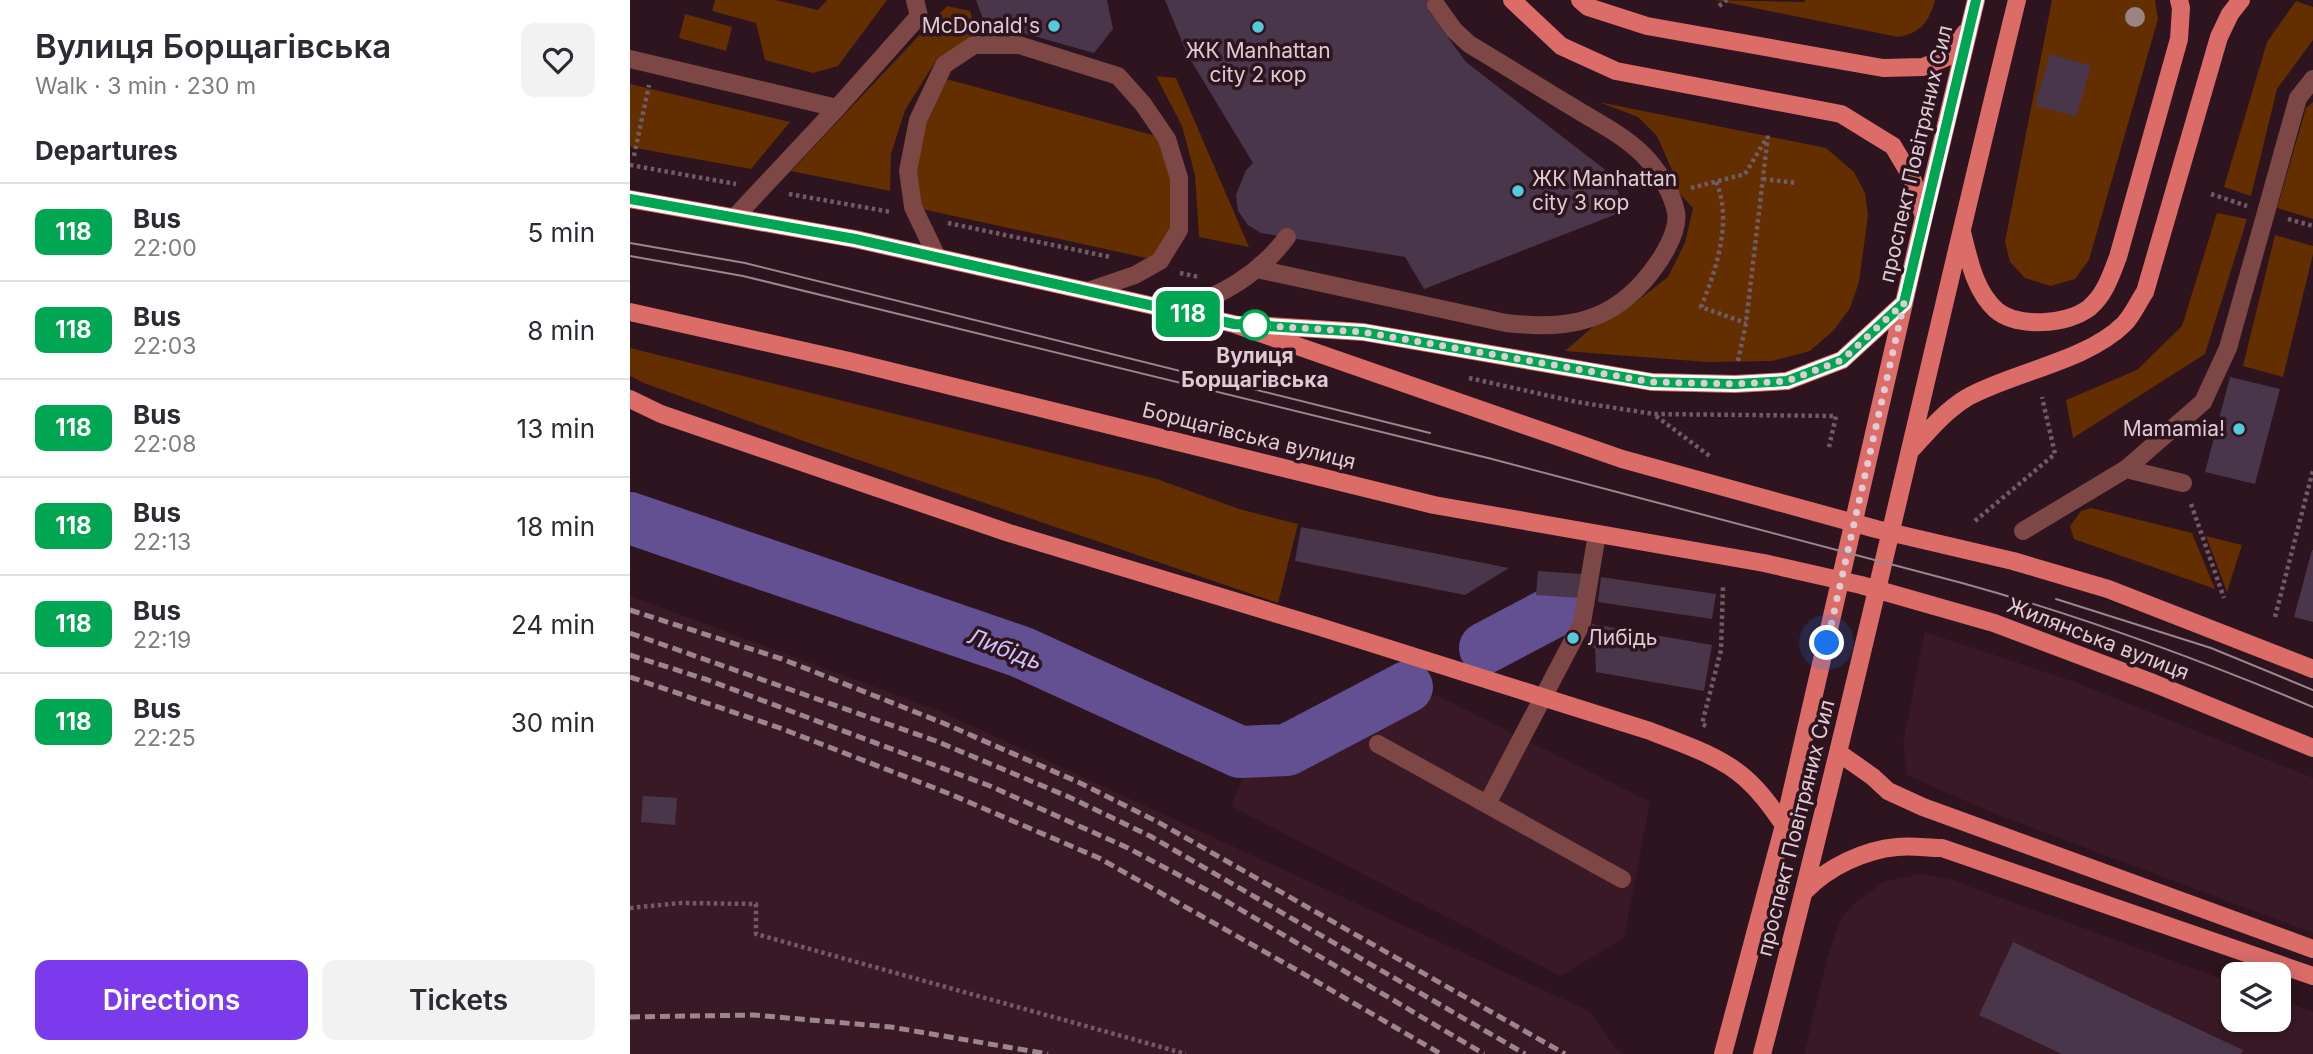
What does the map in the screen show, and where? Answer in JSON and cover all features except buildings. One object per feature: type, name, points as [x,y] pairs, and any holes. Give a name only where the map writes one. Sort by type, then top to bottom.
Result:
[{"type":"main road","points":[[1512,0],[1561,46],[1616,71],[1841,114],[1894,146],[1912,178],[1924,216]]},
{"type":"main road","points":[[1580,0],[1588,7],[1647,26],[1883,68],[1923,67],[1945,58],[1968,30]]},
{"type":"main road","name":"проспект Повітряних Сил","points":[[1723,1054],[1784,825],[1976,0]]},
{"type":"main road","name":"проспект Повітряних Сил","points":[[1762,1054],[1839,753],[2017,0]]},
{"type":"main road","points":[[1961,228],[1971,268],[1980,290],[1998,312],[2029,323],[2061,321],[2088,308],[2107,287],[2118,257],[2179,39],[2179,0]]},
{"type":"main road","points":[[1910,451],[1942,415],[1969,397],[2054,363],[2104,339],[2126,323],[2145,292],[2219,37],[2230,14],[2241,0]]},
{"type":"main road","points":[[630,199],[937,257],[1234,324],[1363,332],[1652,382],[1735,384],[1787,381],[1842,360],[1904,303]]},
{"type":"main road","name":"Борщагівська вулиця","points":[[630,312],[862,364],[1434,505],[1764,563],[1861,585]]},
{"type":"main road","name":"Жилянська вулиця","points":[[1234,324],[1622,459],[1876,529],[2013,561],[2108,589],[2313,669]]},
{"type":"main road","points":[[630,399],[674,418],[1009,533],[1650,731],[1703,752],[1743,776],[1765,798],[1784,825]]},
{"type":"main road","name":"Жилянська вулиця","points":[[1861,585],[1994,623],[2153,683],[2313,748]]},
{"type":"main road","points":[[1839,753],[1874,777],[1888,791],[1923,807],[2313,949]]},
{"type":"main road","points":[[1805,891],[1816,879],[1855,857],[1898,846],[1941,848],[2313,976]]},
{"type":"lane","points":[[735,217],[919,16],[915,0]]},
{"type":"lane","points":[[1257,269],[1506,323],[1539,326],[1571,324],[1605,312],[1637,289],[1657,266],[1672,236],[1676,214],[1666,184],[1647,159],[1618,135],[1469,44],[1454,30],[1436,5]]},
{"type":"lane","points":[[937,257],[913,207],[908,172],[918,120],[944,65],[974,45],[1019,45],[1118,76],[1143,104],[1167,139],[1179,178],[1179,230],[1160,261],[1135,275],[1088,291]]},
{"type":"lane","points":[[630,59],[837,108]]},
{"type":"lane","points":[[2023,531],[2126,469],[2203,402],[2228,348],[2298,98],[2313,79]]},
{"type":"lane","points":[[1177,311],[1224,292],[1257,269],[1275,253],[1287,237]]},
{"type":"lane","points":[[2126,469],[2183,483]]},
{"type":"lane","points":[[1487,804],[1582,623],[1597,534]]},
{"type":"lane","points":[[1378,744],[1622,879]]},
{"type":"path","points":[[1719,6],[1727,0]]},
{"type":"path","points":[[634,156],[653,64]]},
{"type":"path","points":[[1690,188],[1745,174],[1768,135],[1745,323],[1736,372]]},
{"type":"path","points":[[1763,179],[1797,183]]},
{"type":"path","points":[[1716,182],[1721,194],[1721,236],[1717,262],[1701,307],[1745,323]]},
{"type":"path","points":[[2211,194],[2266,213]]},
{"type":"path","points":[[1464,377],[1577,402],[1654,414],[1836,416],[1829,447]]},
{"type":"path","points":[[1975,522],[2054,454],[2042,397]]},
{"type":"path","points":[[1654,414],[1711,457]]},
{"type":"path","points":[[2274,617],[2313,470]]},
{"type":"path","points":[[2183,483],[2224,598]]},
{"type":"path","points":[[1702,724],[1721,650],[1723,586]]},
{"type":"path","points":[[630,908],[680,903],[757,904],[755,934],[1186,1054]]},
{"type":"shaded area","points":[[715,0],[776,0],[818,10],[827,0],[887,0],[838,66],[813,73],[765,60],[756,23],[712,11]]},
{"type":"shaded area","points":[[1715,0],[1935,0],[1923,25],[1913,33],[1898,37]]},
{"type":"shaded area","points":[[2052,0],[2155,0],[2158,19],[2089,260],[2075,279],[2051,286],[2025,278],[2010,262],[2005,242]]},
{"type":"shaded area","points":[[2296,1],[2313,7],[2313,40],[2277,89],[2251,196],[2224,187],[2267,42]]},
{"type":"shaded area","points":[[947,6],[970,11],[977,34],[937,59],[905,110],[891,154],[890,191],[791,171]]},
{"type":"shaded area","points":[[685,14],[732,27],[726,51],[679,38]]},
{"type":"shaded area","points":[[1156,76],[1176,78],[1249,247],[1199,237],[1195,175],[1182,126]]},
{"type":"shaded area","points":[[939,77],[1167,139],[1179,230],[1160,261],[913,207],[918,120]]},
{"type":"shaded area","points":[[630,84],[790,122],[751,169],[630,147]]},
{"type":"shaded area","points":[[1599,102],[1826,148],[1854,172],[1865,193],[1868,215],[1859,282],[1850,308],[1834,330],[1810,351],[1772,361],[1707,362],[1565,351],[1595,325],[1632,305],[1668,277],[1685,243],[1693,208],[1677,191],[1672,170],[1657,136],[1638,117]]},
{"type":"shaded area","points":[[2313,102],[2313,219],[2277,208],[2306,108]]},
{"type":"shaded area","points":[[2217,213],[2247,219],[2205,354],[2073,438],[2066,400],[2137,370],[2182,326]]},
{"type":"shaded area","points":[[2275,235],[2313,246],[2283,377],[2243,366]]},
{"type":"shaded area","points":[[630,348],[1157,479],[1239,509],[1298,524],[1278,603],[809,443],[644,383],[630,376]]},
{"type":"shaded area","points":[[2091,508],[2192,533],[2215,589],[2074,539],[2070,526],[2081,511]]},
{"type":"shaded area","points":[[2206,536],[2242,545],[2227,592]]},
{"type":"shaded area","points":[[630,596],[942,712],[1591,1012],[1616,1049],[1625,1054],[630,1054]]},
{"type":"shaded area","points":[[1925,632],[2072,681],[2313,778],[2313,933],[1993,813],[1907,775],[1903,743]]},
{"type":"shaded area","points":[[1436,695],[1650,802],[1624,938],[1561,976],[1231,806],[1243,777],[1269,761],[1308,767]]},
{"type":"shaded area","points":[[1921,874],[1952,880],[2221,979],[2221,1032],[2291,1032],[2291,1004],[2313,1012],[2313,1054],[1804,1054],[1828,956],[1841,918],[1858,900],[1886,881]]},
{"type":"waterway","name":"Либідь","points":[[630,518],[1021,652],[1240,752],[1287,750],[1407,687]]},
{"type":"waterway","name":"Либідь","points":[[1485,648],[1557,610]]},
{"type":"tram line","points":[[630,243],[745,263],[1430,433]]},
{"type":"tram line","points":[[630,256],[743,276],[1492,459],[1962,583],[2139,639],[2313,707]]},
{"type":"tram line","points":[[2056,599],[2211,648],[2313,690]]},
{"type":"railway","points":[[630,610],[782,659],[943,723],[1078,782],[1158,822],[1565,1054]]},
{"type":"railway","points":[[630,633],[936,741],[1069,797],[1150,836],[1525,1054]]},
{"type":"railway","points":[[630,655],[708,680],[990,786],[1128,848],[1216,895],[1484,1054]]},
{"type":"railway","points":[[630,677],[780,728],[950,794],[1099,858],[1441,1054]]},
{"type":"railway","points":[[630,1017],[754,1015],[891,1027],[1048,1054]]},
{"type":"bus line","name":"118","points":[[630,199],[855,239],[1234,324],[1363,332],[1652,382],[1735,384],[1787,381],[1842,360],[1904,303],[1976,0]]},
{"type":"place","name":"McDonald's","points":[[1054,26]]},
{"type":"place","name":"ЖК Manhattan city 2 кор","points":[[1258,27]]},
{"type":"place","name":"ЖК Manhattan city 3 кор","points":[[1518,191]]},
{"type":"place","name":"Вулиця Борщагівська","points":[[1255,325]]},
{"type":"place","name":"Mamamia!","points":[[2239,429]]},
{"type":"place","name":"Либідь","points":[[1573,638]]},
{"type":"route","points":[[1255,325],[1363,332],[1652,382],[1735,384],[1787,381],[1842,360],[1904,303],[1827,643]]}]
